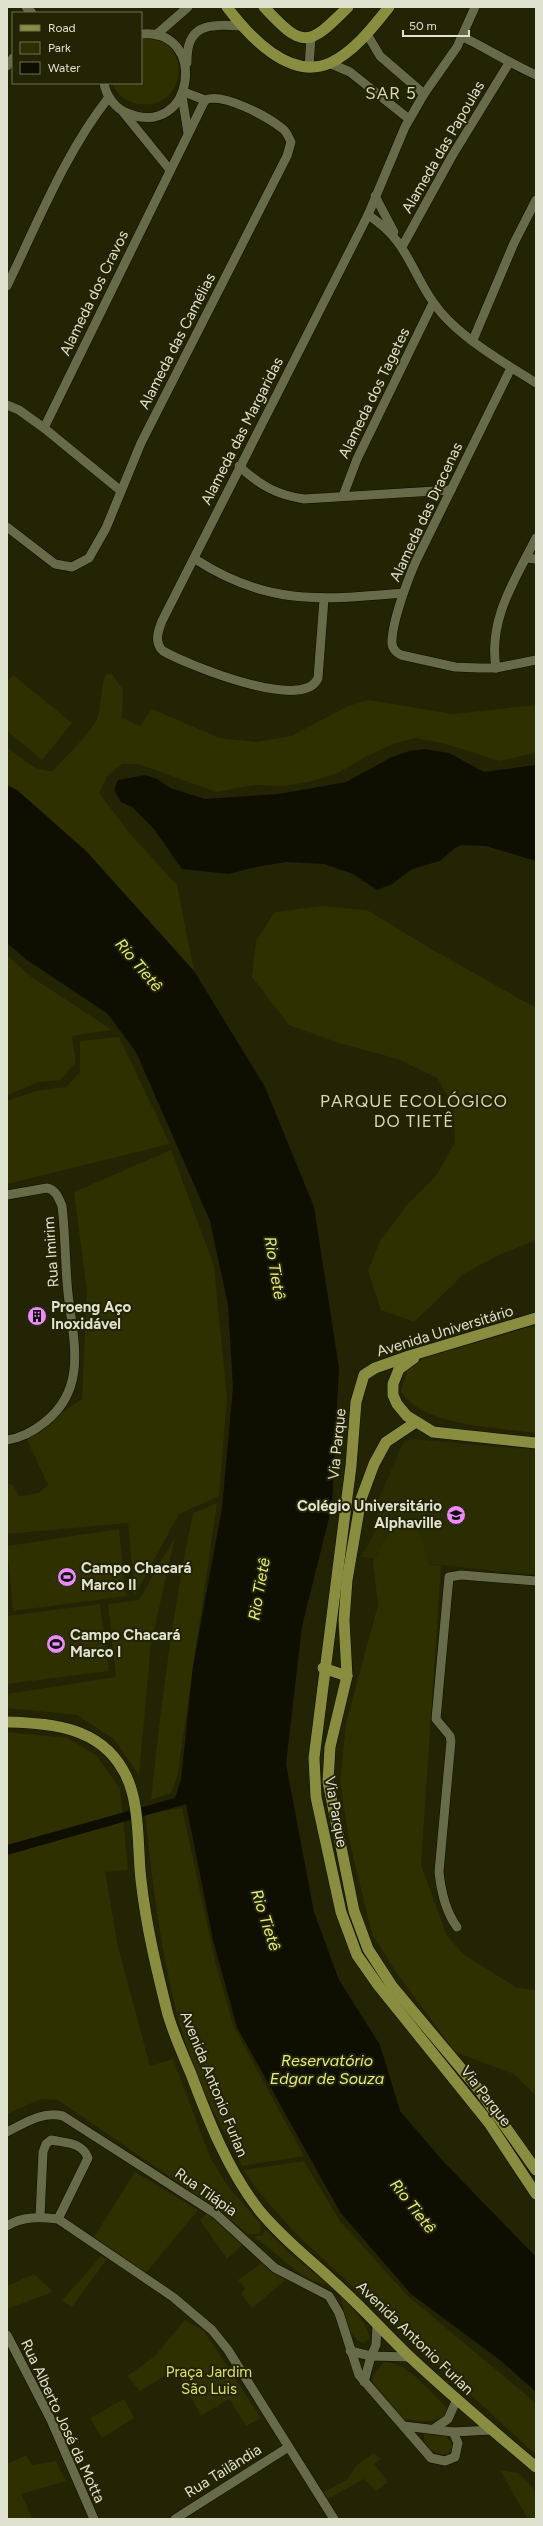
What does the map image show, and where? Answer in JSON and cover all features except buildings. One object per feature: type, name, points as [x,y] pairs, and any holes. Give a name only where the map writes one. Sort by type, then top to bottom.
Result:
[{"type":"main road","points":[[227,7],[241,26],[262,46],[285,60],[309,67],[329,63],[344,55],[367,34],[389,7]]},
{"type":"main road","points":[[264,7],[295,37],[311,36],[326,30],[348,7]]},
{"type":"main road","name":"Avenida Universitário","points":[[364,1375],[375,1368],[536,1318]]},
{"type":"main road","points":[[421,1354],[399,1369],[393,1384],[393,1395],[397,1404],[416,1422],[433,1432],[536,1443]]},
{"type":"main road","name":"Via Parque","points":[[364,1375],[356,1402],[351,1466],[315,1738],[314,1780],[341,1912],[350,1940],[368,1972],[489,2123],[536,2194]]},
{"type":"main road","name":"Via Parque","points":[[416,1422],[386,1442],[374,1464],[361,1499],[346,1580],[344,1620],[347,1676],[330,1747],[328,1782],[354,1911],[360,1933],[379,1968],[480,2091],[536,2170]]},
{"type":"main road","points":[[324,1668],[347,1676]]},
{"type":"main road","name":"Avenida Antonio Furlan","points":[[7,1722],[52,1725],[89,1736],[115,1757],[124,1770],[134,1798],[141,1880],[158,1975],[172,2028],[218,2140],[235,2174],[276,2230],[334,2282],[410,2357],[457,2400],[536,2467]]},
{"type":"street","points":[[156,35],[188,7]]},
{"type":"street","name":"Alameda das Margaridas","points":[[324,600],[318,678],[312,687],[296,690],[271,688],[212,673],[163,651],[157,638],[162,621],[195,559],[239,466],[368,215],[409,119],[424,94],[448,63],[463,37],[475,7]]},
{"type":"street","points":[[188,133],[183,94],[187,69],[187,48],[189,40],[197,31],[213,24],[241,26]]},
{"type":"street","points":[[142,34],[156,35],[176,47],[183,57],[187,69]]},
{"type":"street","points":[[367,34],[380,56],[424,94]]},
{"type":"street","points":[[309,67],[311,36]]},
{"type":"street","points":[[463,37],[488,49],[509,64],[536,75]]},
{"type":"street","points":[[329,63],[350,72],[409,119]]},
{"type":"street","name":"Alameda das Papoulas","points":[[400,243],[509,64]]},
{"type":"street","points":[[103,85],[109,97],[170,170]]},
{"type":"street","points":[[183,94],[205,100]]},
{"type":"street","points":[[122,111],[135,116],[149,117],[168,110],[183,94]]},
{"type":"street","points":[[7,286],[68,159],[92,118],[109,97]]},
{"type":"street","name":"Alameda das Camélias","points":[[7,527],[55,564],[67,567],[80,564],[89,558],[97,545],[141,443],[290,150],[291,142],[285,129],[280,126],[228,100],[210,98],[205,100]]},
{"type":"street","name":"Alameda dos Cravos","points":[[44,428],[205,100]]},
{"type":"street","points":[[375,196],[433,303],[473,340],[536,384]]},
{"type":"street","points":[[473,340],[514,244],[536,200]]},
{"type":"street","points":[[368,215],[382,225],[400,243]]},
{"type":"street","name":"Alameda dos Tagetes","points":[[343,496],[358,459],[433,303]]},
{"type":"street","name":"Alameda das Dracenas","points":[[511,368],[450,490],[403,593],[392,644],[396,653],[455,667],[496,668],[536,660]]},
{"type":"street","points":[[7,405],[19,410],[44,428],[121,491]]},
{"type":"street","points":[[239,466],[256,482],[287,496],[304,499],[450,490]]},
{"type":"street","points":[[496,668],[494,640],[500,611],[536,538]]},
{"type":"street","points":[[526,558],[536,559]]},
{"type":"street","points":[[195,559],[212,570],[260,591],[306,599],[324,600],[403,593]]},
{"type":"street","name":"Rua Imirim","points":[[7,1195],[37,1188],[53,1189],[62,1206],[67,1283],[76,1352],[74,1373],[64,1401],[55,1414],[35,1430],[7,1440]]},
{"type":"street","points":[[457,1927],[452,1920],[441,1892],[439,1872],[451,1742],[450,1736],[436,1719],[449,1577],[461,1575],[536,1581]]},
{"type":"street","name":"Rua Tilápia","points":[[7,2132],[43,2115],[52,2114],[62,2116],[216,2214],[275,2268],[329,2296],[339,2313],[355,2367],[364,2382],[404,2426],[430,2458],[438,2461],[455,2457],[458,2443],[453,2432]]},
{"type":"street","points":[[40,2217],[43,2152],[46,2144],[51,2140],[79,2146],[85,2151],[88,2158],[58,2219]]},
{"type":"street","points":[[9,2221],[40,2217],[58,2219],[173,2297],[212,2330],[228,2350],[329,2518]]},
{"type":"street","points":[[364,2382],[371,2356],[376,2345],[377,2324]]},
{"type":"street","name":"Rua Alberto José da Motta","points":[[7,2335],[51,2420],[94,2519]]},
{"type":"street","points":[[350,2351],[371,2356],[410,2357]]},
{"type":"street","points":[[435,2428],[448,2419],[457,2400]]},
{"type":"street","points":[[404,2426],[435,2428],[453,2432],[492,2430]]},
{"type":"street","name":"Rua Tailândia","points":[[175,2519],[287,2448]]},
{"type":"shaded area","name":"Colégio Universitário Alphaville","points":[[412,1439],[536,1450],[536,1575],[361,1557],[376,1530],[378,1501],[402,1445],[405,1441]]},
{"type":"green space","points":[[142,35],[158,37],[170,46],[176,57],[179,71],[176,84],[168,96],[156,103],[139,104],[126,100],[116,91],[112,84],[142,84]]},
{"type":"green space","points":[[106,674],[112,674],[123,690],[122,718],[140,726],[152,709],[220,738],[257,742],[291,736],[348,706],[369,700],[453,714],[536,705],[536,753],[499,761],[443,743],[415,738],[393,744],[363,758],[338,773],[312,781],[284,786],[254,785],[216,792],[139,764],[122,764],[108,775],[99,793],[131,835],[177,885],[194,971],[86,851],[17,790],[7,785],[7,747],[34,767],[46,771],[53,771],[78,745],[90,730],[98,716]]},
{"type":"green space","points":[[13,675],[72,723],[42,760],[7,731],[7,682]]},
{"type":"green space","points":[[322,906],[367,910],[433,950],[536,1008],[536,1240],[499,1255],[465,1273],[414,1322],[381,1310],[368,1271],[380,1241],[407,1205],[436,1176],[455,1142],[453,1104],[437,1078],[398,1059],[339,1043],[289,1025],[252,977],[256,941],[275,912]]},
{"type":"green space","points":[[7,955],[30,976],[112,1030],[72,1036],[76,1062],[60,1080],[39,1082],[7,1095]]},
{"type":"green space","points":[[119,1037],[170,1144],[7,1184],[7,1101],[36,1091],[66,1087],[80,1072],[80,1041]]},
{"type":"green space","points":[[171,1150],[214,1266],[227,1398],[219,1496],[179,1514],[135,1595],[128,1523],[7,1534],[7,1484],[13,1485],[19,1496],[39,1493],[48,1485],[26,1438],[82,1399],[87,1292],[74,1192]]},
{"type":"green space","points":[[536,1325],[536,1433],[473,1425],[440,1418],[414,1405],[401,1392],[407,1371],[424,1358]]},
{"type":"green space","points":[[217,1503],[177,1778],[171,1793],[151,1800],[168,1656],[179,1585],[193,1513]]},
{"type":"green space","points":[[414,1523],[423,1544],[428,1564],[441,1566],[421,1865],[446,1934],[463,1954],[517,1988],[536,1990],[536,2096],[514,2074],[455,2052],[396,1972],[372,1934],[349,1839],[340,1783],[346,1723],[378,1605],[373,1562],[392,1527]]},
{"type":"green space","name":"Campo Chacará Marco II","points":[[119,1529],[126,1596],[13,1611],[7,1546]]},
{"type":"green space","points":[[175,1537],[151,1644],[139,1775],[114,1739],[77,1715],[7,1708],[7,1694],[116,1677],[108,1604],[139,1600]]},
{"type":"green space","name":"Campo Chacará Marco I","points":[[100,1604],[109,1671],[7,1684],[7,1616]]},
{"type":"green space","points":[[7,1732],[68,1738],[97,1756],[120,1789],[128,1870],[105,1872],[118,1947],[150,2066],[173,2059],[210,2157],[230,2189],[261,2224],[260,2234],[248,2234],[218,2210],[58,2100],[41,2099],[7,2114]]},
{"type":"green space","points":[[182,1808],[216,1965],[234,2027],[304,2156],[242,2166],[206,2097],[194,2068],[172,1995],[166,1965],[156,1905],[145,1814]]},
{"type":"green space","points":[[304,2161],[340,2221],[408,2296],[536,2403],[536,2455],[296,2234],[263,2197],[243,2170]]},
{"type":"green space","points":[[135,2172],[198,2210],[146,2273],[94,2237]]},
{"type":"green space","points":[[208,2213],[243,2244],[227,2259],[200,2220]]},
{"type":"green space","points":[[265,2229],[290,2254],[328,2284],[317,2282],[297,2272],[253,2237],[263,2235]]},
{"type":"green space","points":[[101,2256],[107,2259],[72,2307],[62,2301]]},
{"type":"green space","points":[[262,2263],[287,2279],[252,2308],[241,2294],[245,2288],[238,2280]]},
{"type":"green space","points":[[34,2274],[53,2292],[7,2309],[7,2286]]},
{"type":"green space","points":[[340,2293],[367,2328],[369,2339],[363,2343],[357,2339],[349,2328]]},
{"type":"green space","name":"Praça Jardim São Luis","points":[[185,2320],[204,2331],[261,2418],[246,2426],[229,2399],[201,2416],[176,2369],[140,2391],[127,2376],[154,2357]]},
{"type":"green space","points":[[384,2362],[392,2363],[410,2372],[449,2411],[440,2418],[434,2420],[422,2421],[403,2419],[373,2382],[373,2376]]},
{"type":"green space","points":[[124,2399],[134,2418],[102,2438],[90,2418]]},
{"type":"green space","points":[[424,2433],[446,2436],[452,2443],[452,2449],[448,2455],[434,2452],[430,2449],[425,2443]]},
{"type":"green space","points":[[374,2453],[381,2459],[374,2464],[388,2482],[376,2491],[364,2479],[328,2499],[323,2492],[347,2480],[357,2465]]},
{"type":"green space","points":[[26,2455],[32,2465],[56,2461],[66,2481],[21,2494],[33,2519],[7,2519],[7,2464]]},
{"type":"green space","points":[[500,2470],[518,2473],[536,2491],[536,2519],[528,2519]]},
{"type":"water","points":[[425,749],[449,753],[484,772],[536,765],[536,861],[486,846],[462,845],[455,848],[440,861],[412,869],[392,884],[377,890],[353,874],[324,864],[286,862],[256,867],[229,874],[182,869],[154,829],[132,807],[121,802],[114,790],[118,780],[145,775],[157,779],[170,788],[205,799],[279,794],[346,782],[392,757],[409,751]]},
{"type":"water","name":"Reservatório Edgar de Souza","points":[[7,785],[17,790],[86,851],[194,971],[265,1087],[314,1207],[339,1368],[332,1506],[302,1626],[286,1764],[314,1912],[339,1980],[380,2045],[400,2111],[442,2160],[536,2257],[536,2392],[500,2360],[411,2294],[340,2212],[237,2027],[213,1940],[186,1804],[7,1855],[7,1845],[175,1798],[181,1780],[193,1666],[222,1508],[233,1387],[228,1305],[210,1221],[136,1052],[108,1014],[27,960],[7,943]]},
{"type":"place","name":"Proeng Aço Inoxidável","points":[[37,1316]]},
{"type":"place","name":"Colégio Universitário Alphaville","points":[[456,1515]]},
{"type":"place","name":"Campo Chacará Marco II","points":[[67,1577]]},
{"type":"place","name":"Campo Chacará Marco I","points":[[56,1644]]},
{"type":"district","name":"SAR 5","points":[[391,93]]},
{"type":"district","name":"PARQUE ECOLÓGICO DO TIETÊ","points":[[414,1111]]},
{"type":"water label","name":"Rio Tietê","points":[[139,965]]},
{"type":"water label","name":"Rio Tietê","points":[[275,1268]]},
{"type":"water label","name":"Rio Tietê","points":[[259,1589]]},
{"type":"water label","name":"Rio Tietê","points":[[266,1920]]},
{"type":"water label","name":"Rio Tietê","points":[[413,2206]]}]
